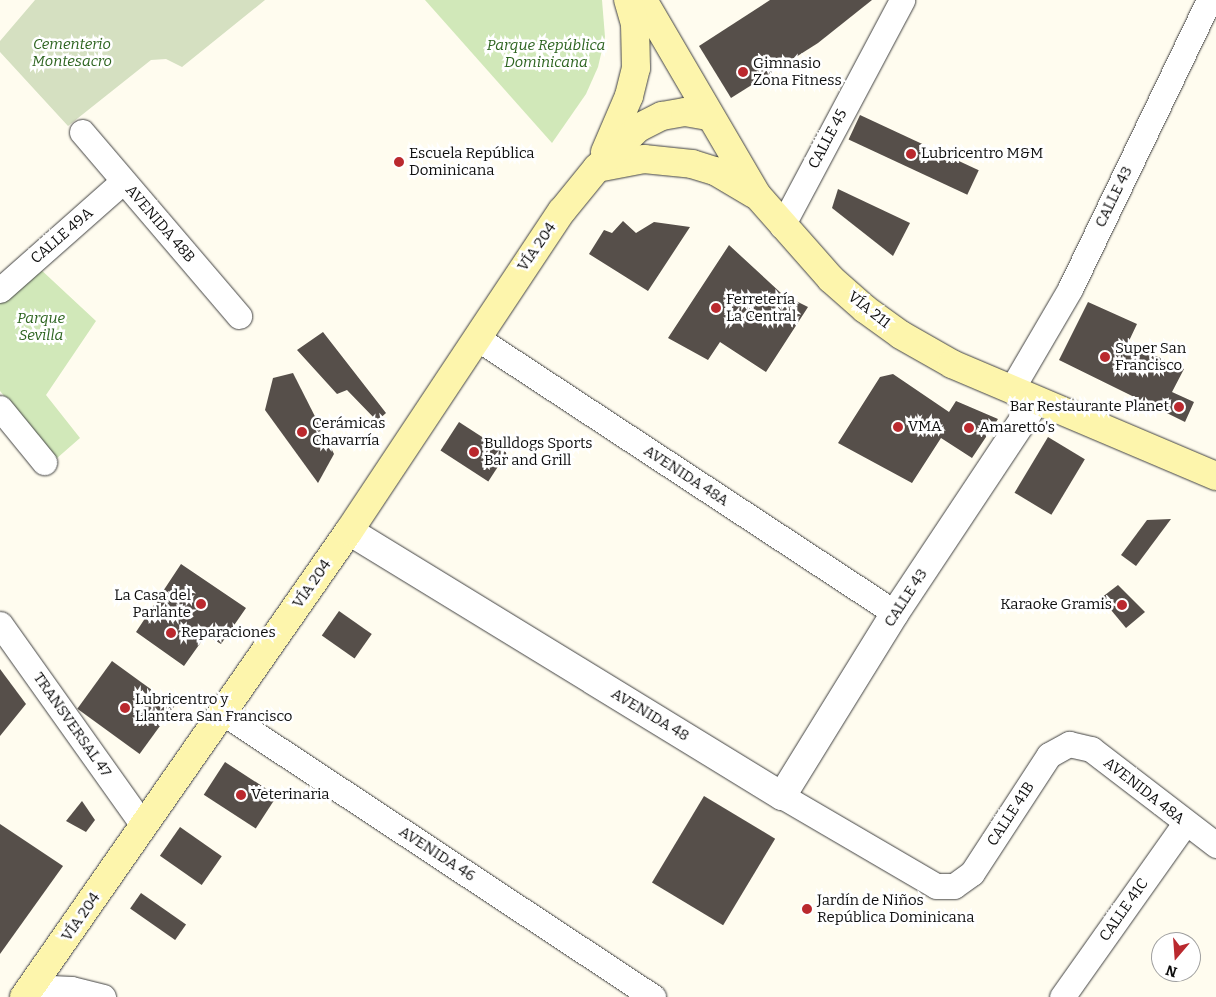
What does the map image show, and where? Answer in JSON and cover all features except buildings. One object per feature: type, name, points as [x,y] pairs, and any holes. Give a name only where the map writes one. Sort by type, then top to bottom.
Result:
[{"type":"main road","points":[[597,168],[619,122],[636,68],[635,24],[628,0]]},
{"type":"main road","name":"VÍA 211","points":[[643,0],[708,116],[757,195],[782,226],[831,279],[901,335],[1023,396],[1216,476]]},
{"type":"main road","name":"VÍA 204","points":[[27,992],[349,532],[531,254],[597,168],[638,128],[662,116],[685,112],[708,116]]},
{"type":"main road","points":[[597,168],[644,159],[692,164],[730,178],[757,195]]},
{"type":"street","name":"CALLE 45","points":[[782,226],[902,0]]},
{"type":"street","name":"CALLE 43","points":[[782,796],[896,613],[1023,396],[1070,289],[1209,0]]},
{"type":"street","name":"AVENIDA 48B","points":[[82,132],[240,316]]},
{"type":"street","name":"CALLE 49A","points":[[0,290],[123,182]]},
{"type":"street","name":"AVENIDA 48A","points":[[477,338],[896,613]]},
{"type":"street","points":[[0,408],[44,462]]},
{"type":"street","name":"AVENIDA 48","points":[[349,532],[782,796],[936,886],[954,886]]},
{"type":"street","name":"TRANSVERSAL 47","points":[[0,624],[143,825]]},
{"type":"street","name":"AVENIDA 46","points":[[222,712],[653,997]]},
{"type":"street","name":"AVENIDA 48A","points":[[1069,744],[1091,749],[1216,845]]},
{"type":"street","name":"CALLE 41B","points":[[954,886],[972,873],[1049,755],[1069,744]]},
{"type":"street","name":"CALLE 41C","points":[[1062,997],[1185,823]]},
{"type":"street","points":[[27,992],[71,989],[103,997]]},
{"type":"green space","name":"Cementerio Montesacro","points":[[35,0],[265,0],[182,67],[166,59],[151,60],[68,126],[0,52],[0,41]]},
{"type":"green space","name":"Parque República Dominicana","points":[[425,0],[602,0],[605,37],[598,67],[586,94],[552,143]]},
{"type":"green space","name":"Parque Sevilla","points":[[38,267],[96,321],[46,395],[80,438],[56,459],[0,391],[0,300]]},
{"type":"place","name":"Gimnasio Zona Fitness","points":[[743,72]]},
{"type":"place","name":"Lubricentro M&M","points":[[911,154]]},
{"type":"place","name":"Escuela República Dominicana","points":[[399,162]]},
{"type":"place","name":"Ferretería La Central","points":[[716,308]]},
{"type":"place","name":"Super San Francisco","points":[[1105,357]]},
{"type":"place","name":"Bar Restaurante Planet","points":[[1179,407]]},
{"type":"place","name":"VMA","points":[[898,427]]},
{"type":"place","name":"Amaretto's","points":[[969,428]]},
{"type":"place","name":"Cerámicas Chavarría","points":[[302,432]]},
{"type":"place","name":"Bulldogs Sports Bar and Grill","points":[[474,452]]},
{"type":"place","name":"La Casa del Parlante","points":[[201,604]]},
{"type":"place","name":"Karaoke Gramis","points":[[1122,605]]},
{"type":"place","name":"Reparaciones","points":[[171,633]]},
{"type":"place","name":"Lubricentro y Llantera San Francisco","points":[[125,708]]},
{"type":"place","name":"Veterinaria","points":[[241,795]]},
{"type":"place","name":"Jardín de Niños República Dominicana","points":[[807,909]]}]
